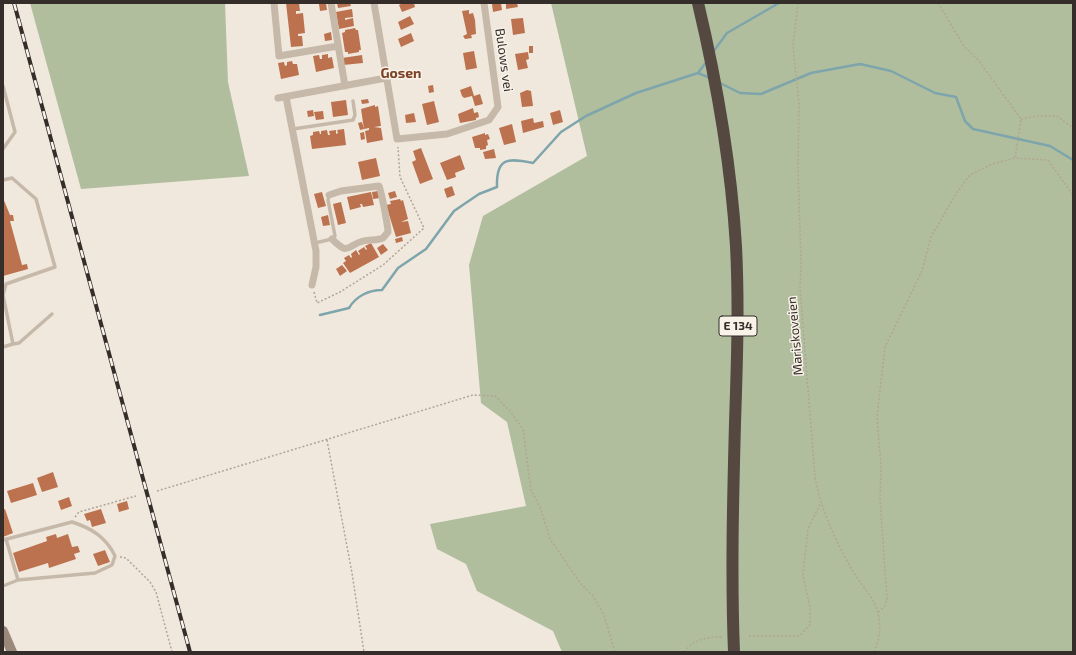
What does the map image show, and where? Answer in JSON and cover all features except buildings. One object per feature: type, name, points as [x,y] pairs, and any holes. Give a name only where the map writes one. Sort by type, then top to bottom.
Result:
[{"type":"highway","name":"E 134","points":[[698,3],[713,67],[725,138],[736,246],[738,329],[733,533],[734,652]]},
{"type":"highway","name":"E 134","points":[[705,3],[727,107],[735,166],[742,246],[744,330],[740,486],[741,652]]},
{"type":"main road","points":[[3,630],[12,652]]},
{"type":"street","points":[[274,3],[279,56],[338,46]]},
{"type":"street","points":[[331,3],[345,86]]},
{"type":"street","points":[[278,98],[386,78],[374,3]]},
{"type":"street","name":"Bulows vei","points":[[386,78],[397,139],[447,134],[489,120],[498,107],[484,3]]},
{"type":"street","points":[[286,97],[315,243],[316,267],[312,285]]},
{"type":"street","points":[[329,195],[341,191],[379,186],[388,228],[388,235],[383,238],[363,241],[348,249],[340,247],[332,239]]},
{"type":"lane","points":[[3,86],[15,132],[3,149]]},
{"type":"lane","points":[[293,129],[353,120],[355,115],[353,101]]},
{"type":"lane","points":[[3,180],[12,178],[36,199],[55,267],[5,283],[3,294],[13,344]]},
{"type":"lane","points":[[315,243],[332,239],[335,232],[328,200],[329,195]]},
{"type":"lane","points":[[3,347],[19,343],[52,314]]},
{"type":"lane","points":[[3,586],[18,580],[95,573],[112,564],[115,556],[111,548],[99,534],[83,525],[72,522],[4,540],[18,580]]},
{"type":"path","name":"Mariskoveien","points":[[798,3],[793,46],[799,104],[798,168],[801,264],[800,290],[815,477],[821,502],[847,561],[878,612],[879,638],[874,652]]},
{"type":"path","points":[[938,3],[964,46],[979,62],[1021,119],[1015,158]]},
{"type":"path","points":[[1021,119],[1038,116],[1057,116],[1073,128]]},
{"type":"path","points":[[878,612],[881,611],[887,599],[880,499],[881,466],[877,417],[885,347],[922,271],[931,237],[957,192],[970,175],[992,164],[1015,158],[1048,160],[1073,195]]},
{"type":"path","points":[[157,491],[473,395],[495,396],[510,411],[523,429],[531,490],[540,507],[550,539],[581,584],[593,596],[604,615],[615,652]]},
{"type":"path","points":[[327,440],[352,573],[364,652]]},
{"type":"path","points":[[72,522],[79,512],[136,496]]},
{"type":"path","points":[[749,636],[799,636],[810,625],[810,607],[803,575],[808,529],[821,502]]},
{"type":"path","points":[[115,556],[126,558],[150,582],[160,605],[172,652]]},
{"type":"path","points":[[684,652],[690,644],[709,637],[723,637]]},
{"type":"green space","points":[[30,3],[225,3],[228,82],[249,176],[81,189]]},
{"type":"green space","points":[[551,3],[1073,3],[1073,652],[562,652],[553,631],[477,591],[466,564],[437,549],[430,524],[526,506],[507,422],[481,403],[469,265],[483,216],[587,156]]},
{"type":"waterway","points":[[713,52],[727,33],[779,3]]},
{"type":"waterway","points":[[698,73],[707,61]]},
{"type":"waterway","points":[[720,83],[740,93],[761,94],[811,73],[860,64],[891,71],[935,93],[956,97],[965,121],[973,129],[1050,146],[1073,160]]},
{"type":"waterway","points":[[320,315],[349,308],[355,300],[363,294],[382,290],[398,268],[426,249],[454,211],[479,194],[497,187],[499,170],[501,165],[505,162],[517,160],[533,163],[561,132],[586,116],[636,93],[698,73],[710,78]]},
{"type":"railway","points":[[14,3],[190,652]]},
{"type":"district","name":"Gosen","points":[[401,73]]}]
